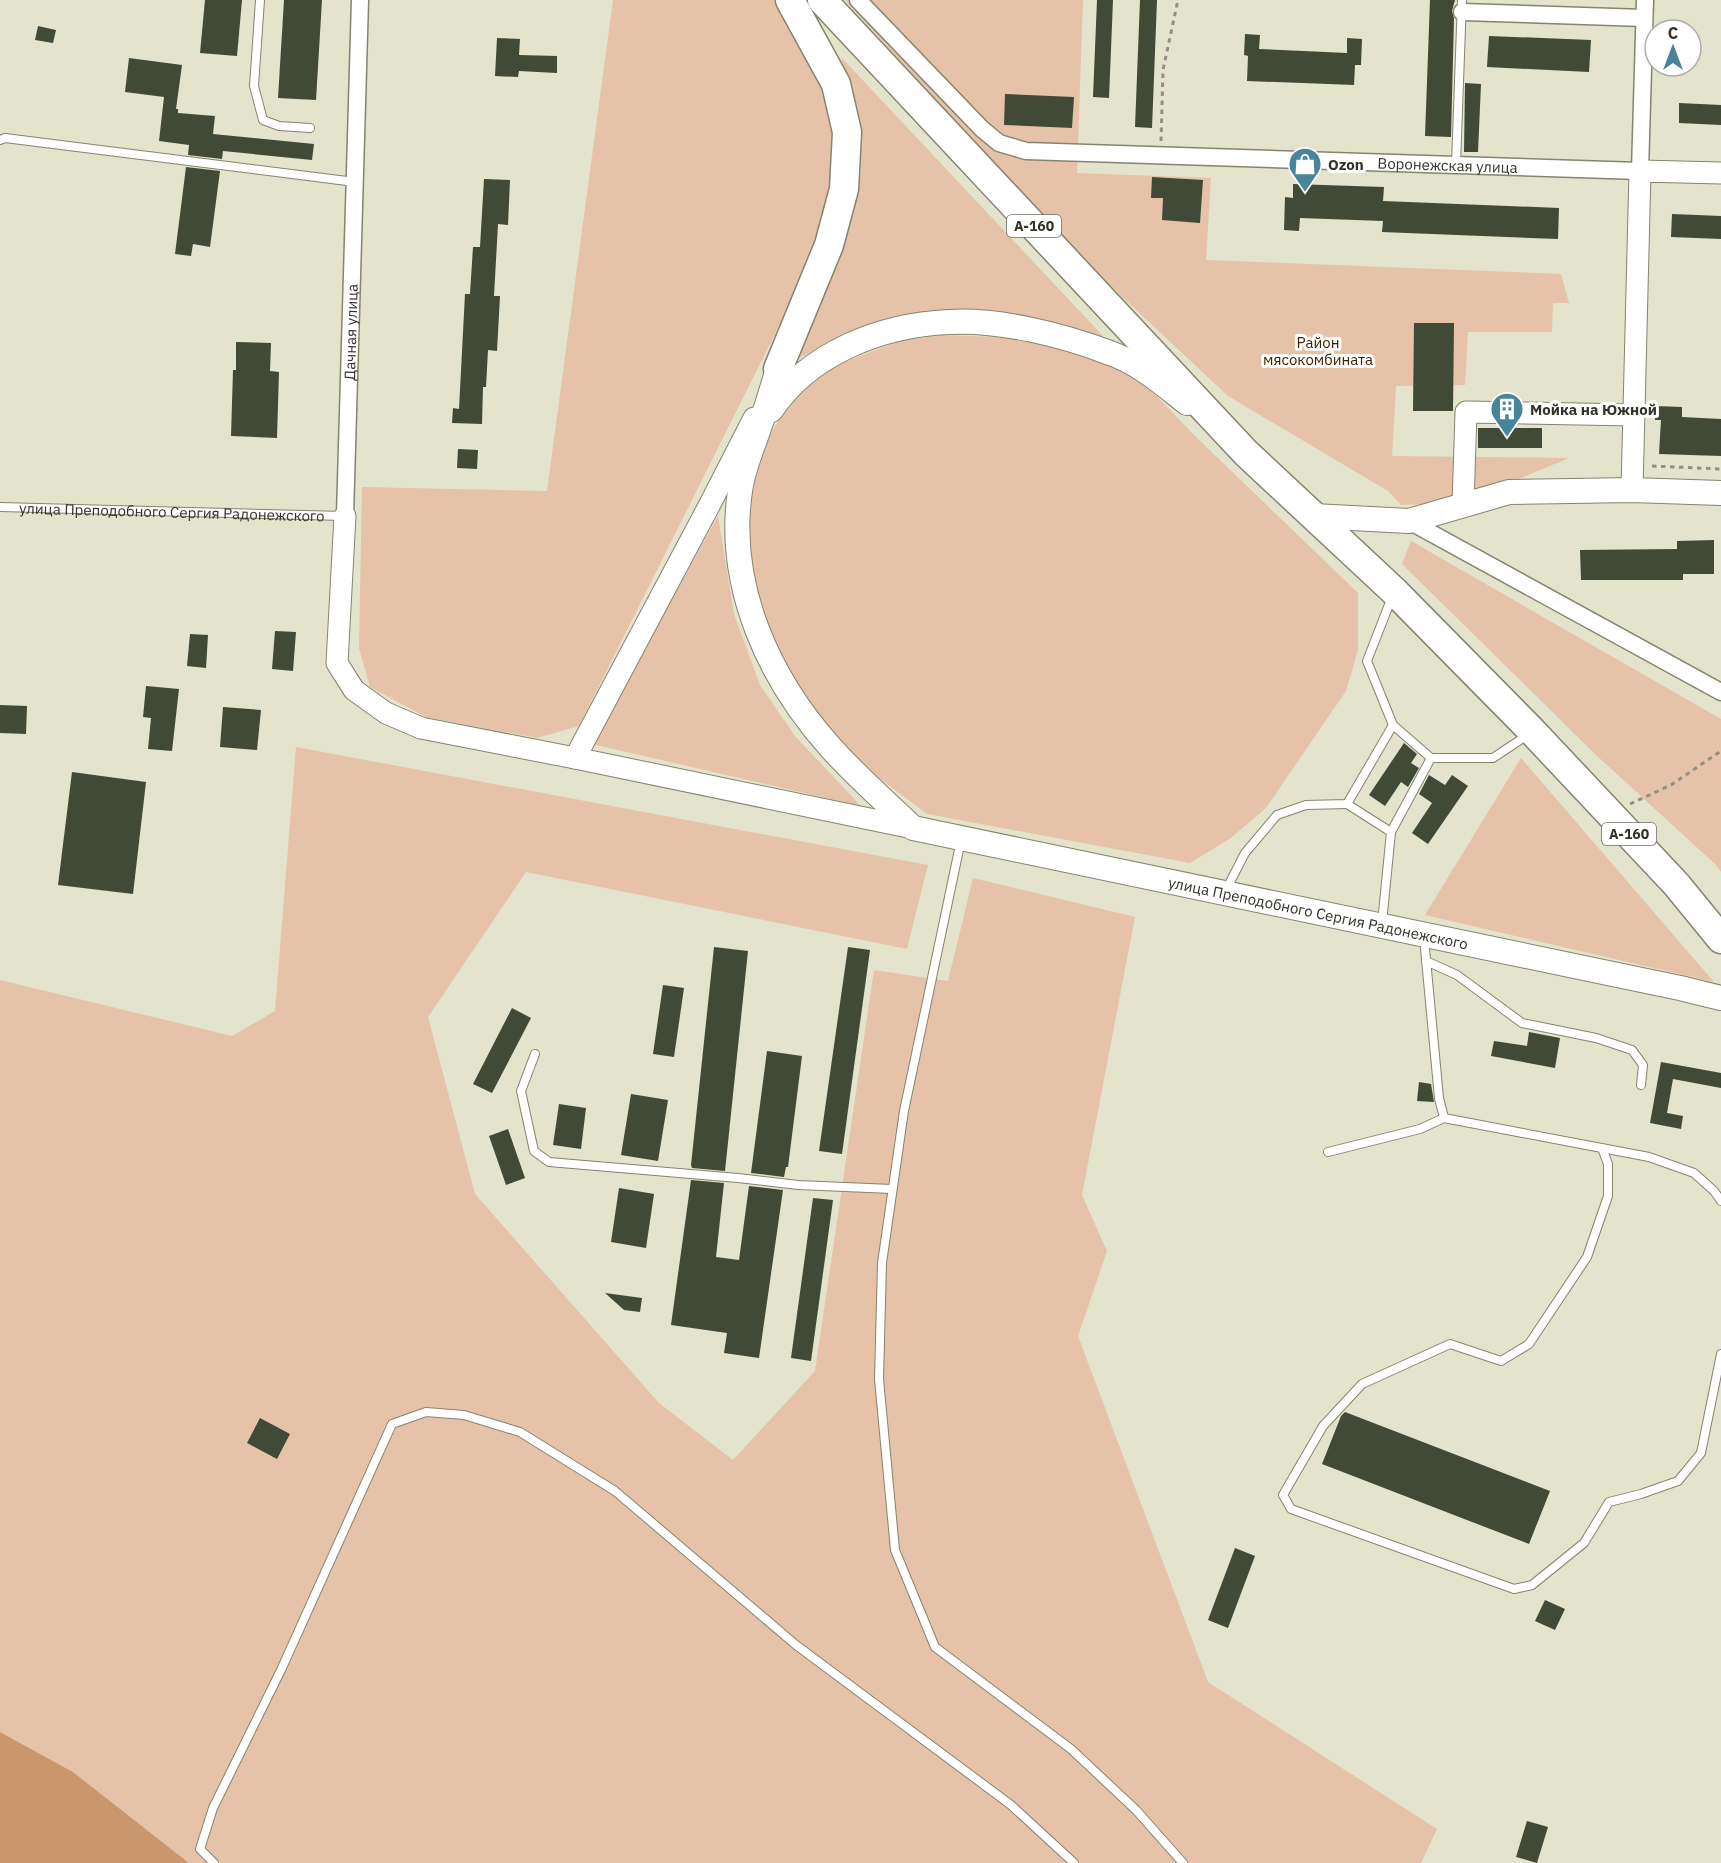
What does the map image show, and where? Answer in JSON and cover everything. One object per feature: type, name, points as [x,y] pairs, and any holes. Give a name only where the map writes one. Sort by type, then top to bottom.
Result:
[{"type":"highway","points":[[778,369],[829,245],[844,189],[847,132],[836,84],[790,0]]},
{"type":"highway","name":"А-160","points":[[822,0],[1246,453],[1394,591],[1533,732],[1676,884],[1721,939]]},
{"type":"main road","points":[[759,427],[795,380],[813,366],[863,339],[922,324],[951,321],[994,324],[1028,330],[1112,353],[1149,374],[1246,453]]},
{"type":"main road","points":[[778,369],[750,450],[740,489],[737,523],[746,596],[762,642],[792,698],[832,749],[913,828]]},
{"type":"main road","points":[[1313,516],[1409,521],[1509,492],[1632,490],[1721,494]]},
{"type":"main road","name":"улица Преподобного Сергия Радонежского","points":[[913,828],[1721,998]]},
{"type":"street","name":"Дачная улица","points":[[360,0],[345,516],[338,663],[354,690],[386,713],[421,728],[576,758]]},
{"type":"street","name":"Воронежская улица","points":[[858,0],[982,129],[999,143],[1026,151],[1721,173]]},
{"type":"street","points":[[1462,6],[1644,18],[1645,0]]},
{"type":"street","points":[[1632,490],[1643,56]]},
{"type":"street","points":[[778,369],[710,504],[576,758],[913,828]]},
{"type":"street","points":[[1463,505],[1466,412],[1634,415]]},
{"type":"street","points":[[710,504],[750,450]]},
{"type":"street","points":[[1409,521],[1721,692]]},
{"type":"lane","points":[[260,0],[254,86],[263,120],[279,126],[310,128]]},
{"type":"lane","points":[[1456,164],[1462,6]]},
{"type":"lane","points":[[0,140],[5,138],[355,182]]},
{"type":"lane","name":"улица Преподобного Сергия Радонежского","points":[[0,507],[345,516]]},
{"type":"lane","points":[[1394,591],[1368,661],[1393,725],[1431,758],[1492,758],[1533,732]]},
{"type":"lane","points":[[1347,804],[1393,725]]},
{"type":"lane","points":[[1382,926],[1391,832],[1431,758]]},
{"type":"lane","points":[[1224,894],[1245,853],[1277,815],[1306,805],[1347,804],[1391,832]]},
{"type":"lane","points":[[961,839],[904,1111],[882,1263],[879,1379],[895,1550],[935,1647],[1071,1749],[1136,1810],[1183,1863]]},
{"type":"lane","points":[[1424,935],[1439,1098],[1444,1118]]},
{"type":"lane","points":[[1426,961],[1457,975],[1522,1023],[1596,1038],[1632,1050],[1642,1065],[1641,1085]]},
{"type":"lane","points":[[535,1054],[521,1091],[534,1151],[549,1162],[798,1185],[892,1189]]},
{"type":"lane","points":[[1328,1152],[1420,1129],[1444,1118],[1649,1157],[1694,1173],[1721,1200]]},
{"type":"lane","points":[[1602,1148],[1608,1164],[1608,1196],[1587,1257],[1529,1344],[1502,1361],[1450,1344],[1362,1384],[1323,1426],[1283,1495],[1292,1509],[1303,1513],[1514,1589],[1532,1585],[1584,1543],[1609,1502],[1641,1494],[1678,1480],[1701,1453],[1721,1354]]},
{"type":"lane","points":[[214,1863],[200,1849],[213,1808],[281,1670],[392,1424],[426,1412],[464,1415],[520,1432],[615,1491],[796,1645],[1011,1805],[1074,1863]]},
{"type":"path","points":[[1161,154],[1162,70],[1178,0]]},
{"type":"path","points":[[1632,466],[1721,469]]},
{"type":"path","points":[[1610,814],[1671,784],[1721,751]]},
{"type":"green space","points":[[613,0],[776,0],[823,92],[838,156],[821,227],[777,330],[579,726],[537,738],[426,717],[370,687],[359,648],[362,487],[547,491]]},
{"type":"green space","name":"Район мясокомбината","points":[[845,0],[1083,0],[1077,173],[1211,178],[1206,260],[1561,274],[1569,303],[1553,303],[1552,332],[1468,332],[1465,385],[1396,386],[1392,456],[1569,458],[1502,486],[1438,504],[1401,505],[1388,491],[1228,396],[1073,251]]},
{"type":"green space","points":[[841,57],[1104,337],[1059,324],[1020,317],[862,328],[792,361],[849,221],[861,172],[857,127]]},
{"type":"green space","points":[[942,335],[1000,337],[1048,346],[1105,363],[1148,387],[1195,436],[1358,593],[1358,650],[1346,691],[1266,808],[1231,838],[1190,863],[927,814],[867,769],[827,725],[790,678],[768,632],[756,591],[749,548],[748,506],[756,468],[767,440],[794,394],[826,369],[900,341]]},
{"type":"green space","points":[[718,516],[734,614],[760,685],[795,736],[861,806],[592,744]]},
{"type":"green space","points":[[1411,541],[1721,719],[1721,872],[1596,755],[1402,564]]},
{"type":"green space","points":[[296,747],[928,865],[907,949],[526,872],[428,1017],[475,1194],[659,1403],[733,1460],[815,1371],[874,970],[948,981],[973,878],[1135,917],[1082,1195],[1107,1251],[1078,1336],[1208,1682],[1437,1829],[1421,1863],[189,1863],[73,1772],[0,1732],[0,980],[232,1036],[275,1011]]},
{"type":"green space","points":[[1521,758],[1714,982],[1425,915]]},
{"type":"shaded area","points":[[0,1732],[73,1772],[189,1863],[0,1863]]},
{"type":"building","points":[[205,0],[242,0],[237,56],[200,53]]},
{"type":"building","points":[[284,0],[322,0],[316,100],[278,98]]},
{"type":"building","points":[[1097,0],[1113,0],[1109,98],[1093,97]]},
{"type":"building","points":[[1140,0],[1157,0],[1152,128],[1135,127]]},
{"type":"building","points":[[1430,0],[1455,0],[1452,11],[1454,18],[1451,137],[1425,136]]},
{"type":"building","points":[[38,26],[56,30],[53,43],[35,40]]},
{"type":"building","points":[[1245,34],[1260,35],[1259,49],[1347,53],[1347,38],[1362,39],[1361,65],[1355,65],[1354,85],[1247,81],[1248,56],[1244,55]]},
{"type":"building","points":[[1489,36],[1591,40],[1589,72],[1487,67]]},
{"type":"building","points":[[497,38],[520,39],[519,55],[557,56],[557,73],[519,71],[518,77],[495,76]]},
{"type":"building","points":[[129,58],[182,65],[176,109],[178,113],[215,116],[213,134],[314,144],[312,160],[223,151],[222,159],[188,155],[189,145],[159,141],[164,97],[125,92]]},
{"type":"building","points":[[1465,83],[1481,84],[1478,152],[1464,152]]},
{"type":"building","points":[[1005,94],[1074,97],[1072,128],[1004,125]]},
{"type":"building","points":[[1679,103],[1721,105],[1721,125],[1679,123]]},
{"type":"building","points":[[186,167],[220,171],[210,247],[193,244],[191,256],[175,254]]},
{"type":"building","points":[[1152,177],[1203,180],[1200,223],[1162,220],[1163,198],[1151,198]]},
{"type":"building","points":[[484,179],[510,180],[508,225],[498,224],[494,296],[500,296],[497,351],[488,350],[486,387],[483,387],[482,424],[452,423],[453,408],[459,409],[465,294],[470,294],[473,247],[480,247]]},
{"type":"building","points":[[1293,184],[1384,187],[1383,201],[1559,208],[1558,239],[1382,232],[1383,221],[1300,218],[1299,231],[1284,230],[1285,197],[1293,198]]},
{"type":"building","points":[[1672,214],[1721,216],[1721,239],[1671,237]]},
{"type":"building","points":[[1414,323],[1454,323],[1453,411],[1413,411]]},
{"type":"building","points":[[236,342],[271,343],[270,371],[279,372],[277,438],[231,436]]},
{"type":"building","points":[[1655,406],[1682,407],[1682,417],[1721,419],[1721,456],[1659,454],[1661,420],[1655,420]]},
{"type":"building","name":"Мойка на Южной","points":[[1478,428],[1542,428],[1542,448],[1478,448]]},
{"type":"building","points":[[458,449],[478,450],[477,469],[457,468]]},
{"type":"building","points":[[1714,540],[1714,574],[1683,574],[1683,580],[1581,580],[1580,550],[1677,549],[1677,541]]},
{"type":"building","points":[[275,631],[296,632],[293,671],[272,669]]},
{"type":"building","points":[[190,634],[208,635],[206,668],[187,666]]},
{"type":"building","points":[[146,686],[179,689],[172,751],[148,749],[151,718],[143,717]]},
{"type":"building","points":[[0,705],[27,706],[26,734],[0,733]]},
{"type":"building","points":[[223,707],[261,710],[257,750],[220,747]]},
{"type":"building","points":[[1404,743],[1417,754],[1411,763],[1419,768],[1408,787],[1401,782],[1385,806],[1369,795]]},
{"type":"building","points":[[72,772],[146,782],[133,894],[58,885]]},
{"type":"building","points":[[1429,775],[1445,785],[1452,775],[1468,786],[1428,844],[1412,833],[1432,803],[1419,794]]},
{"type":"building","points":[[714,947],[748,951],[725,1171],[692,1168],[691,1165]]},
{"type":"building","points":[[848,947],[870,950],[842,1154],[819,1151]]},
{"type":"building","points":[[663,985],[684,988],[674,1057],[653,1054]]},
{"type":"building","points":[[512,1008],[531,1018],[492,1093],[473,1084]]},
{"type":"building","points":[[1529,1032],[1560,1038],[1555,1068],[1491,1056],[1494,1041],[1527,1046]]},
{"type":"building","points":[[767,1051],[802,1056],[788,1167],[786,1167],[784,1177],[751,1173]]},
{"type":"building","points":[[1661,1062],[1721,1073],[1721,1088],[1673,1079],[1667,1113],[1683,1116],[1681,1129],[1650,1123]]},
{"type":"building","points":[[1419,1082],[1431,1084],[1434,1102],[1417,1101]]},
{"type":"building","points":[[631,1094],[668,1100],[658,1161],[621,1155]]},
{"type":"building","points":[[559,1104],[586,1108],[581,1149],[553,1145]]},
{"type":"building","points":[[508,1129],[525,1178],[506,1185],[489,1136]]},
{"type":"building","points":[[691,1180],[724,1183],[716,1257],[739,1260],[749,1186],[783,1190],[759,1358],[724,1353],[727,1333],[671,1325]]},
{"type":"building","points":[[619,1188],[654,1194],[646,1248],[611,1242]]},
{"type":"building","points":[[813,1198],[833,1200],[811,1361],[791,1358]]},
{"type":"building","points":[[605,1293],[642,1298],[640,1312],[624,1310]]},
{"type":"building","points":[[1345,1412],[1550,1491],[1529,1544],[1322,1464],[1341,1416]]},
{"type":"building","points":[[260,1418],[290,1434],[277,1459],[247,1443]]},
{"type":"building","points":[[1235,1548],[1255,1556],[1228,1628],[1208,1620]]},
{"type":"building","points":[[1545,1600],[1565,1609],[1555,1630],[1535,1621]]},
{"type":"building","points":[[1527,1821],[1548,1827],[1537,1863],[1516,1857]]},
{"type":"place","name":"Ozon","points":[[1305,193]]},
{"type":"place","name":"Мойка на Южной","points":[[1507,438]]}]
